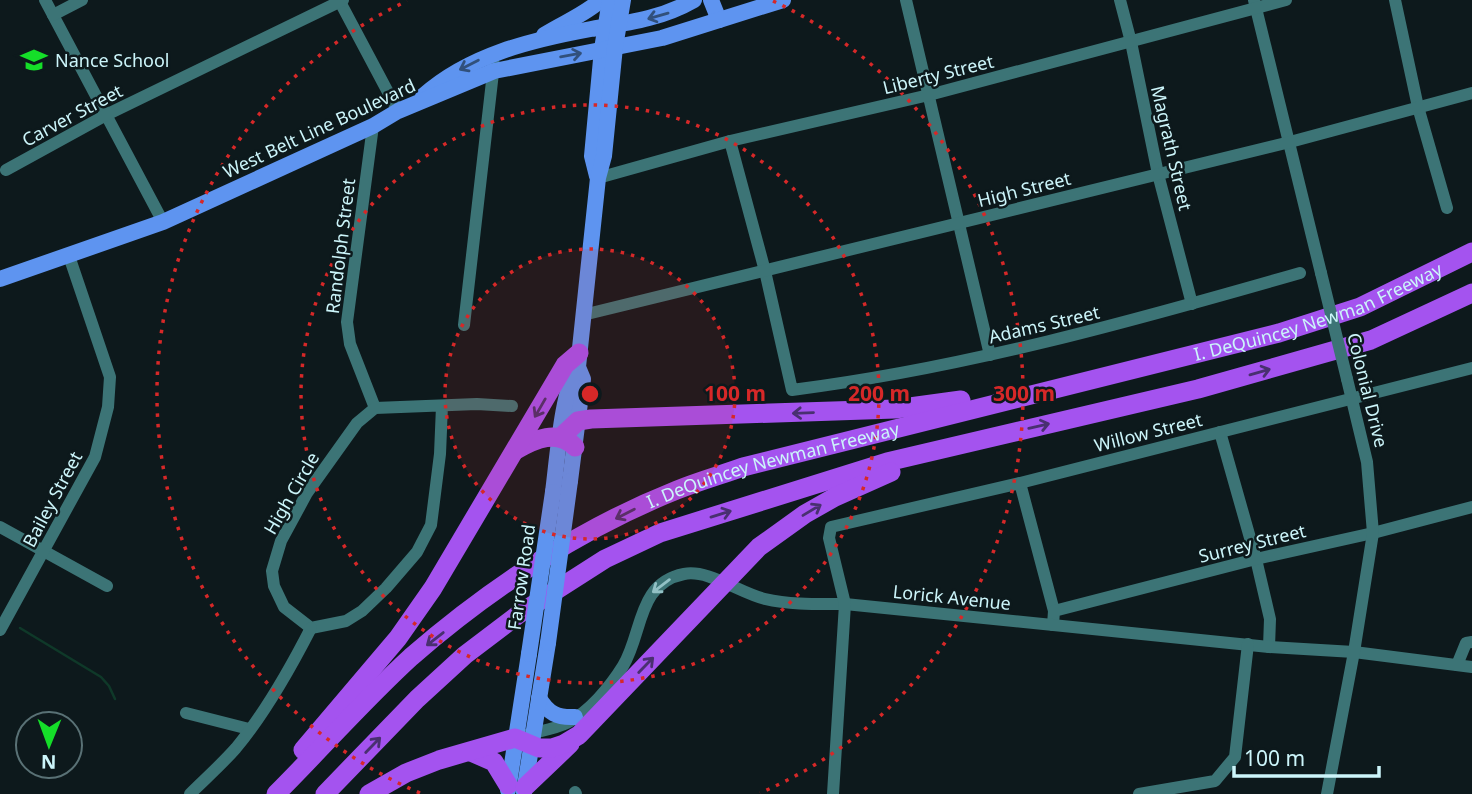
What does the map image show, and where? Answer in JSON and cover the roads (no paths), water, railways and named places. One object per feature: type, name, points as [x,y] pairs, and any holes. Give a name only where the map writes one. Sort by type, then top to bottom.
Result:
[{"type":"highway","name":"I. DeQuincey Newman Freeway","points":[[276,794],[421,650],[528,570],[634,509],[677,490],[743,467],[1279,333],[1360,307],[1472,252]]},
{"type":"highway","name":"I. DeQuincey Newman Freeway","points":[[325,794],[417,699],[465,655],[519,614],[605,559],[660,533],[887,462],[1198,389],[1371,340],[1472,293]]},
{"type":"highway","points":[[261,794],[310,742],[398,638],[433,589],[565,365],[578,360]]},
{"type":"highway","points":[[516,450],[532,440],[568,442],[578,421],[653,416],[895,409],[958,401],[1138,368]]},
{"type":"highway","points":[[471,752],[494,762],[516,790],[577,726],[759,547],[805,514],[861,485],[972,441]]},
{"type":"highway","points":[[369,794],[439,760],[527,738],[552,748],[564,744],[577,726]]},
{"type":"main road","points":[[535,41],[561,24],[585,14],[601,0]]},
{"type":"main road","name":"Farrow Road","points":[[516,790],[539,698],[570,481],[568,442],[571,376],[578,360],[598,178],[592,156],[612,26],[610,0]]},
{"type":"main road","name":"Farrow Road","points":[[612,26],[623,0]]},
{"type":"main road","points":[[406,108],[440,80],[496,54],[535,41],[661,16],[694,0]]},
{"type":"main road","points":[[711,0],[719,20]]},
{"type":"main road","name":"West Belt Line Boulevard","points":[[0,279],[163,222],[373,126],[406,108],[494,71],[662,38],[783,0]]},
{"type":"main road","name":"Farrow Road","points":[[578,360],[583,379],[578,421]]},
{"type":"main road","name":"Farrow Road","points":[[527,738],[529,654],[553,492],[568,442]]},
{"type":"main road","points":[[539,698],[556,716],[577,726]]},
{"type":"street","points":[[45,0],[108,114],[163,222]]},
{"type":"street","points":[[53,15],[82,0]]},
{"type":"street","points":[[906,0],[990,355]]},
{"type":"street","name":"Magrath Street","points":[[1120,0],[1158,174],[1192,304]]},
{"type":"street","name":"Liberty Street","points":[[598,178],[730,141],[929,95],[1131,42],[1254,4],[1286,0]]},
{"type":"street","points":[[1395,0],[1418,107],[1447,208]]},
{"type":"street","points":[[341,1],[406,108]]},
{"type":"street","name":"Carver Street","points":[[6,170],[108,114],[341,1]]},
{"type":"street","name":"Colonial Drive","points":[[1254,4],[1367,462],[1373,533],[1327,794]]},
{"type":"street","points":[[464,325],[496,54]]},
{"type":"street","name":"High Street","points":[[583,315],[1290,142],[1472,93]]},
{"type":"street","name":"Randolph Street","points":[[373,126],[347,322],[350,344],[374,408]]},
{"type":"street","points":[[730,141],[765,271]]},
{"type":"street","name":"Bailey Street","points":[[0,630],[95,457],[108,407],[110,377],[69,256]]},
{"type":"street","name":"Adams Street","points":[[765,271],[792,390],[873,380],[990,355],[1192,304],[1300,273]]},
{"type":"street","name":"Willow Street","points":[[845,604],[829,538],[831,527],[1020,483],[1472,369]]},
{"type":"street","points":[[374,408],[477,404],[512,406]]},
{"type":"street","points":[[190,794],[234,749],[249,729],[293,663],[311,628],[346,621],[362,611],[417,552],[431,525],[440,454],[442,406]]},
{"type":"street","name":"High Circle","points":[[311,628],[284,607],[274,586],[272,571],[281,541],[313,484],[357,423],[374,408]]},
{"type":"street","points":[[1220,432],[1270,619],[1269,647]]},
{"type":"street","points":[[1020,483],[1053,618]]},
{"type":"street","name":"Surrey Street","points":[[1053,618],[1256,559],[1373,533],[1472,507]]},
{"type":"street","points":[[0,527],[107,586]]},
{"type":"street","name":"Lorick Avenue","points":[[577,726],[623,666],[631,651],[647,599],[654,589],[667,579],[695,573],[765,599],[799,604],[845,604],[1053,618],[1269,647],[1354,652],[1472,667]]},
{"type":"street","points":[[834,794],[845,604]]},
{"type":"street","points":[[1457,665],[1466,643],[1472,642]]},
{"type":"street","points":[[1139,794],[1215,781],[1235,757],[1248,644]]},
{"type":"street","points":[[186,713],[249,729]]},
{"type":"waterway","points":[[20,628],[101,677],[115,699]]},
{"type":"place","name":"Nance School","points":[[34,60]]}]
